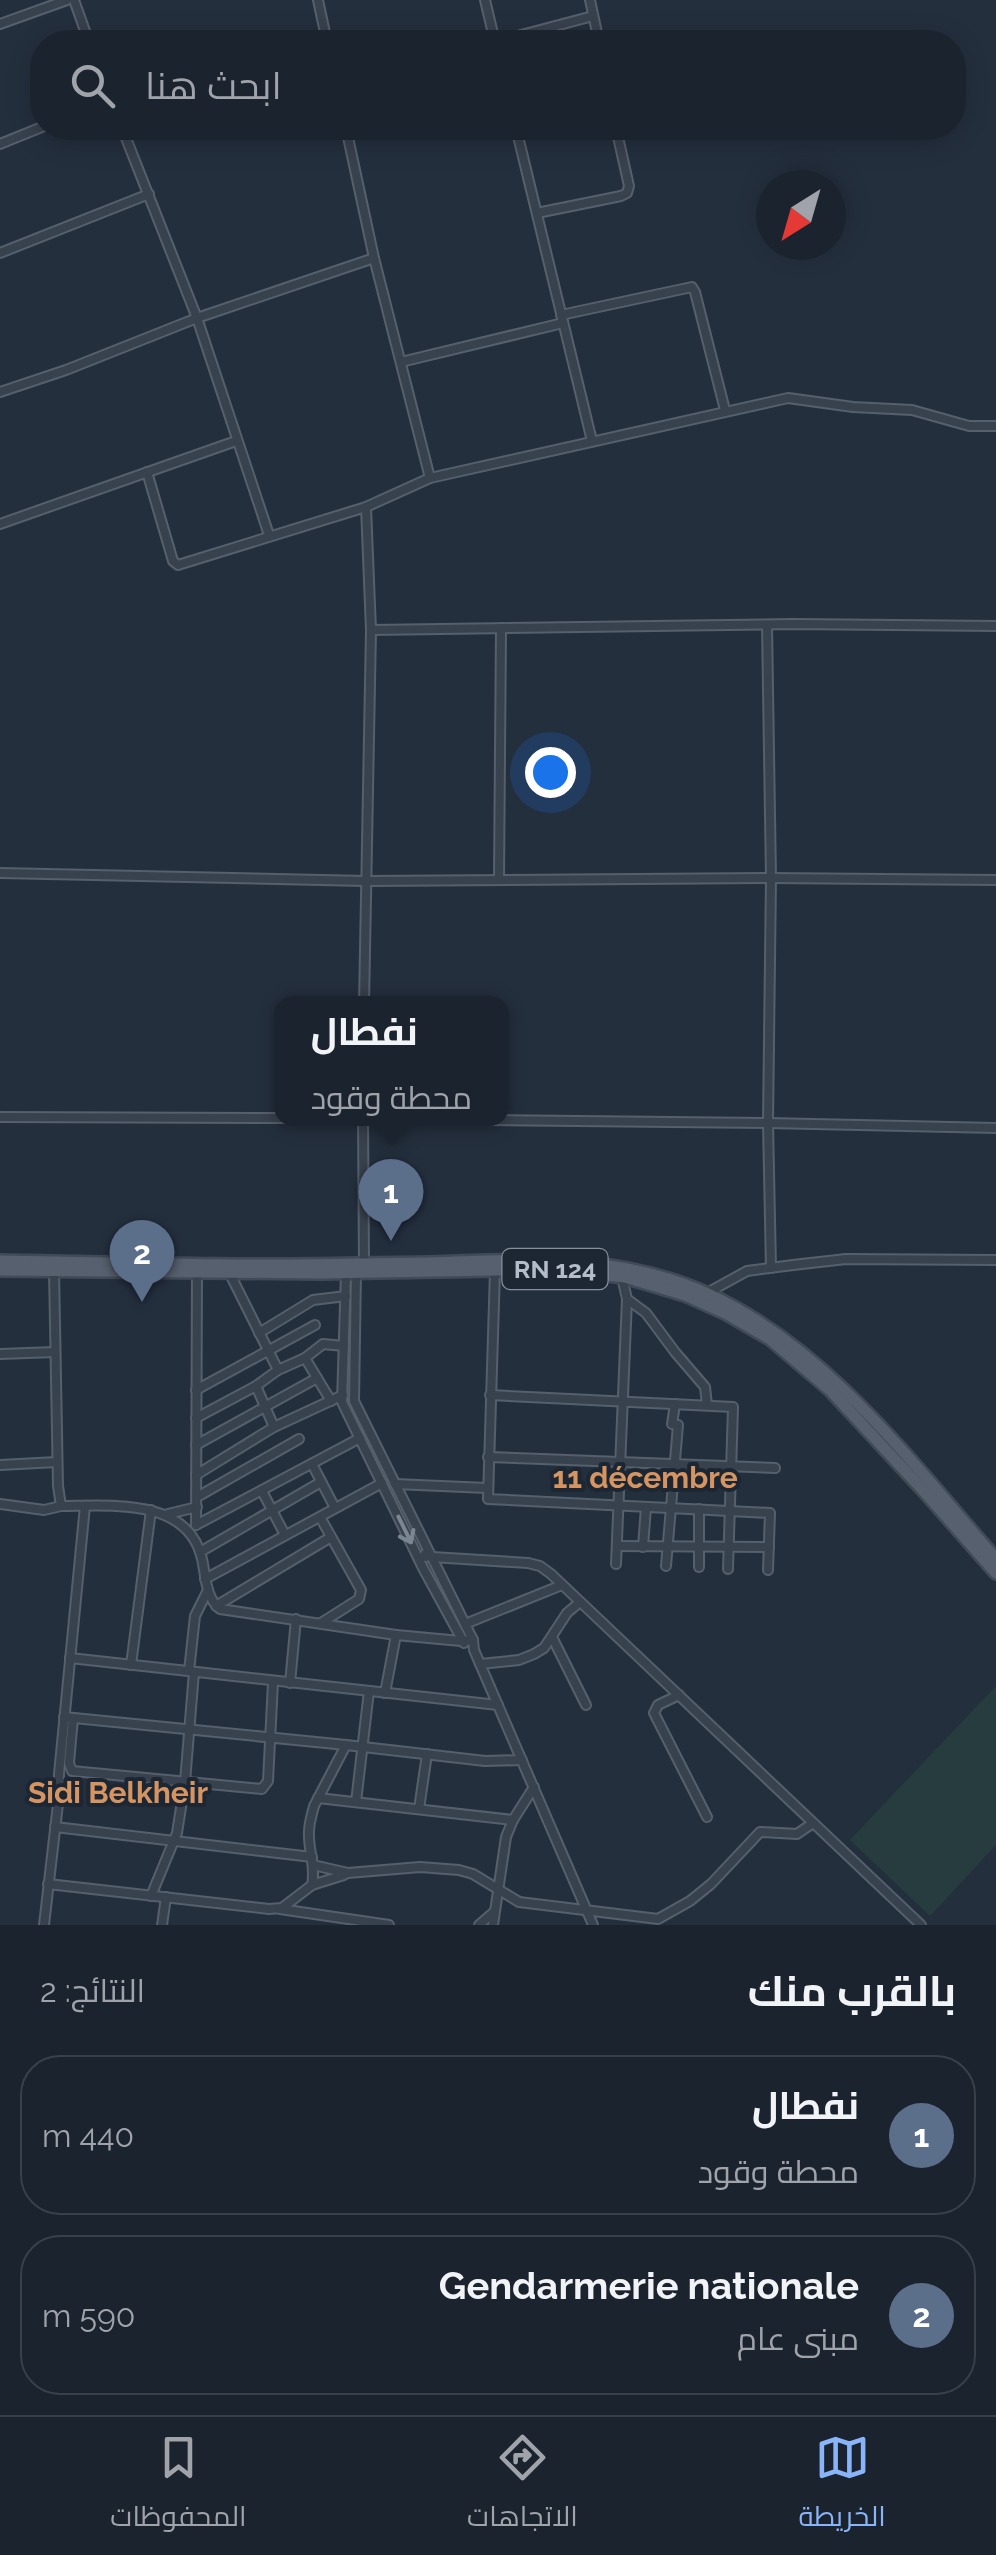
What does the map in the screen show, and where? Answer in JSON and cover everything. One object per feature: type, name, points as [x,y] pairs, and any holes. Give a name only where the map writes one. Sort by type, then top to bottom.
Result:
[{"type":"main road","name":"RN 124","points":[[0,1270],[229,1272],[532,1259],[583,1261],[642,1272],[686,1291],[770,1340],[841,1395]]},
{"type":"main road","name":"RN 124","points":[[0,1261],[553,1269],[706,1293],[785,1340],[996,1559]]},
{"type":"main road","name":"RN 124","points":[[907,1465],[996,1573]]},
{"type":"street","points":[[0,24],[70,0],[84,30]]},
{"type":"street","points":[[318,0],[324,30]]},
{"type":"street","points":[[485,0],[492,30]]},
{"type":"street","points":[[590,0],[596,30]]},
{"type":"street","points":[[540,30],[593,16]]},
{"type":"street","points":[[0,144],[30,132]]},
{"type":"street","points":[[127,140],[197,318],[269,535]]},
{"type":"street","points":[[349,140],[430,478]]},
{"type":"street","points":[[519,140],[592,441]]},
{"type":"street","points":[[536,213],[627,192],[619,140]]},
{"type":"street","points":[[0,253],[149,194]]},
{"type":"street","points":[[0,392],[197,318],[374,258]]},
{"type":"street","points":[[400,362],[692,286],[725,410]]},
{"type":"street","points":[[147,472],[178,565],[366,507],[430,478],[788,398],[912,410],[969,426],[996,426]]},
{"type":"street","points":[[0,524],[236,442]]},
{"type":"street","points":[[364,996],[371,630],[366,507]]},
{"type":"street","points":[[767,626],[771,1268]]},
{"type":"street","points":[[371,630],[996,626]]},
{"type":"street","points":[[499,879],[501,628]]},
{"type":"street","points":[[0,874],[366,881],[996,880]]},
{"type":"street","points":[[0,1116],[274,1118]]},
{"type":"street","points":[[509,1120],[996,1128]]},
{"type":"street","points":[[363,1126],[354,1401],[395,1484],[461,1641]]},
{"type":"street","points":[[706,1293],[748,1271],[846,1259],[996,1260]]},
{"type":"street","points":[[356,1269],[346,1296],[342,1402],[382,1483],[465,1624],[593,1925]]},
{"type":"street","points":[[495,1270],[488,1500],[770,1513],[768,1570]]},
{"type":"street","points":[[54,1271],[57,1462],[62,1506]]},
{"type":"street","points":[[194,1538],[196,1272]]},
{"type":"street","points":[[229,1272],[278,1370]]},
{"type":"street","points":[[616,1564],[628,1298],[622,1277]]},
{"type":"street","points":[[258,1333],[313,1300],[346,1296]]},
{"type":"street","points":[[628,1298],[646,1313],[705,1387],[708,1405]]},
{"type":"street","points":[[196,1390],[315,1325]]},
{"type":"street","points":[[196,1418],[305,1358],[323,1344],[344,1346]]},
{"type":"street","points":[[0,1354],[55,1352]]},
{"type":"street","points":[[305,1358],[331,1401]]},
{"type":"street","points":[[196,1445],[317,1378]]},
{"type":"street","points":[[256,1386],[274,1428]]},
{"type":"street","points":[[490,1395],[733,1407],[728,1569]]},
{"type":"street","points":[[196,1474],[274,1428],[343,1396]]},
{"type":"street","points":[[666,1566],[678,1425],[672,1424],[674,1404]]},
{"type":"street","points":[[196,1525],[360,1438]]},
{"type":"street","points":[[168,1514],[197,1502],[300,1439]]},
{"type":"street","points":[[488,1456],[775,1468]]},
{"type":"street","points":[[0,1465],[57,1462]]},
{"type":"street","points":[[312,1464],[335,1508]]},
{"type":"street","points":[[200,1552],[322,1482]]},
{"type":"street","points":[[205,1579],[382,1483]]},
{"type":"street","points":[[395,1484],[487,1488]]},
{"type":"street","points":[[262,1490],[285,1535]]},
{"type":"street","points":[[0,1504],[44,1510],[85,1506],[168,1514],[194,1538],[216,1606]]},
{"type":"street","points":[[85,1506],[70,1658],[68,1717],[72,1771],[262,1789],[268,1781],[273,1682]]},
{"type":"street","points":[[643,1547],[646,1508]]},
{"type":"street","points":[[700,1509],[700,1567]]},
{"type":"street","points":[[131,1665],[150,1510]]},
{"type":"street","points":[[320,1517],[362,1595],[321,1623]]},
{"type":"street","points":[[216,1606],[331,1537]]},
{"type":"street","points":[[617,1546],[769,1546]]},
{"type":"street","points":[[426,1556],[540,1566],[921,1925]]},
{"type":"street","points":[[465,1624],[562,1585]]},
{"type":"street","points":[[152,1896],[174,1840],[185,1782],[195,1616],[208,1590]]},
{"type":"street","points":[[480,1664],[519,1660],[544,1648],[558,1624],[580,1602]]},
{"type":"street","points":[[216,1606],[473,1645]]},
{"type":"street","points":[[290,1683],[296,1619]]},
{"type":"street","points":[[385,1693],[396,1634]]},
{"type":"street","points":[[552,1637],[586,1705]]},
{"type":"street","points":[[70,1658],[498,1705]]},
{"type":"street","points":[[356,1802],[370,1691]]},
{"type":"street","points":[[679,1695],[658,1705],[654,1713],[707,1817]]},
{"type":"street","points":[[68,1717],[485,1761],[522,1760]]},
{"type":"street","points":[[44,1925],[68,1717]]},
{"type":"street","points":[[312,1885],[308,1831],[314,1806],[346,1744]]},
{"type":"street","points":[[419,1809],[426,1754]]},
{"type":"street","points":[[492,1925],[506,1837],[512,1820],[534,1787]]},
{"type":"street","points":[[318,1798],[512,1820]]},
{"type":"street","points":[[479,1925],[494,1909],[519,1902],[651,1919],[667,1916],[710,1884],[760,1832],[798,1834],[813,1823]]},
{"type":"street","points":[[56,1827],[312,1861],[348,1874]]},
{"type":"street","points":[[277,1909],[312,1885],[348,1874],[436,1867],[472,1874],[519,1902]]},
{"type":"street","points":[[48,1884],[389,1925]]},
{"type":"street","points":[[162,1925],[166,1897]]},
{"type":"green space","points":[[996,1686],[996,1845],[930,1916],[850,1840]]},
{"type":"place","name":"نفطال","points":[[391,1241]]},
{"type":"place","name":"Gendarmerie nationale","points":[[142,1302]]},
{"type":"district","name":"11 décembre","points":[[645,1477]]},
{"type":"district","name":"Sidi Belkheir","points":[[118,1792]]}]
